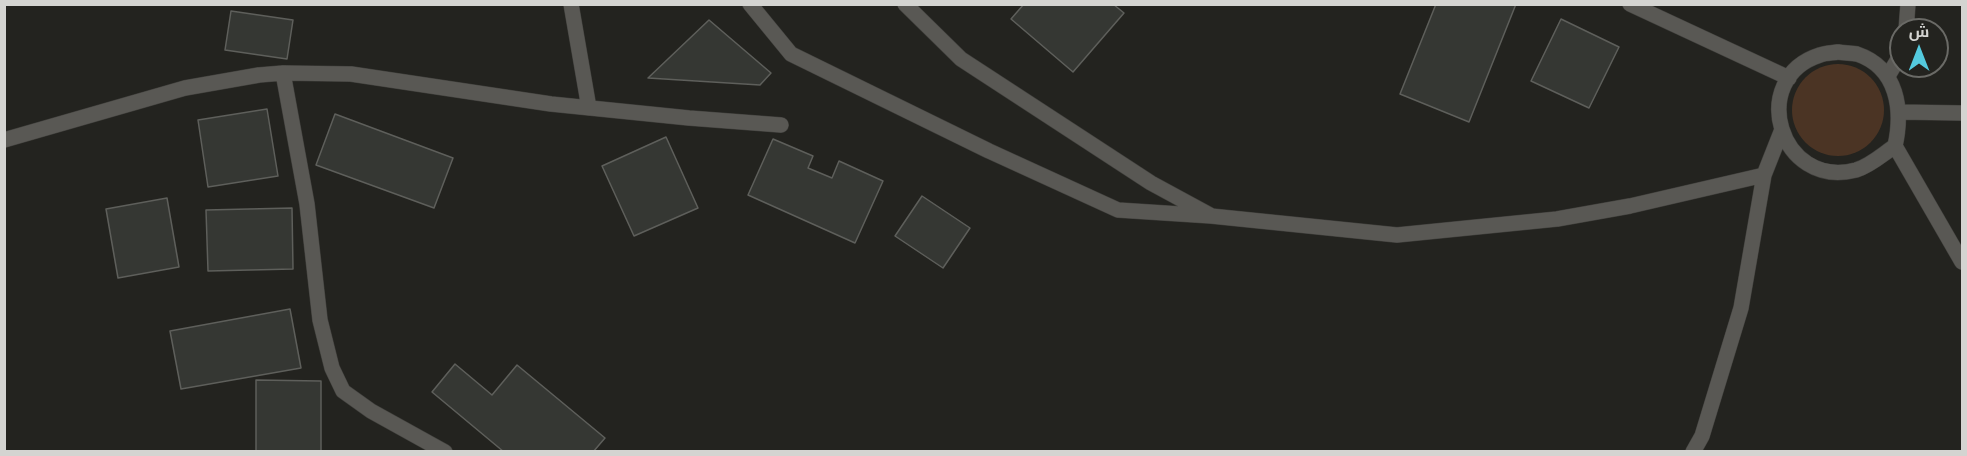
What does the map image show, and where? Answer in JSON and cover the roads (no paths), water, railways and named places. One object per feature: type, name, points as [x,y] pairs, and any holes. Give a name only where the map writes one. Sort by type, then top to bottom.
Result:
[{"type":"street","points":[[571,4],[589,108]]},
{"type":"street","points":[[750,4],[790,54],[1065,187],[1118,210],[1211,216],[1397,235],[1557,219],[1630,206],[1764,175]]},
{"type":"street","points":[[905,4],[961,58],[1152,183],[1211,216]]},
{"type":"street","points":[[1630,4],[1789,78]]},
{"type":"street","points":[[1895,146],[1859,169],[1840,173],[1821,170],[1804,162],[1790,149],[1781,132],[1778,113],[1780,95],[1789,78],[1802,64],[1819,55],[1838,52],[1857,54],[1874,63],[1888,76],[1898,99],[1899,128],[1895,146],[1962,262]]},
{"type":"street","points":[[284,73],[307,204],[320,320],[332,368],[343,391],[371,411],[445,452]]},
{"type":"street","points":[[4,140],[185,88],[284,73],[351,74],[551,104],[781,125]]},
{"type":"street","points":[[1899,112],[1962,113]]},
{"type":"street","points":[[1693,452],[1702,436],[1741,308],[1764,175],[1781,132]]}]
